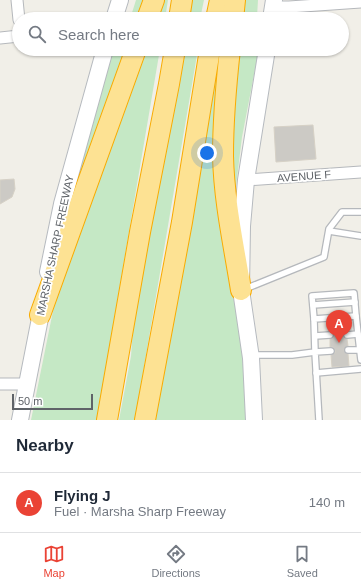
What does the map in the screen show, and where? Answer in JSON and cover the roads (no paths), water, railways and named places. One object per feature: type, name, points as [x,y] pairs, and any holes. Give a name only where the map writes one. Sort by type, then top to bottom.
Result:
[{"type":"highway","points":[[150,12],[154,0]]},
{"type":"highway","points":[[180,12],[182,0]]},
{"type":"highway","points":[[217,12],[220,0]]},
{"type":"highway","points":[[234,12],[235,0]]},
{"type":"highway","points":[[40,315],[133,56]]},
{"type":"highway","points":[[107,420],[174,56]]},
{"type":"highway","points":[[145,420],[182,222],[209,56]]},
{"type":"highway","points":[[229,56],[224,115],[223,158],[227,202],[241,290]]},
{"type":"main road","points":[[116,12],[120,0]]},
{"type":"main road","name":"MARSHA SHARP FREEWAY","points":[[20,420],[62,204],[103,56]]},
{"type":"main road","points":[[254,420],[251,356],[241,290],[242,226],[246,180],[265,56]]},
{"type":"street","points":[[17,0],[18,12]]},
{"type":"street","points":[[273,9],[361,2]]},
{"type":"street","points":[[0,38],[12,37]]},
{"type":"street","name":"AVENUE F","points":[[246,180],[361,172]]},
{"type":"street","points":[[0,384],[26,384]]},
{"type":"lane","points":[[241,290],[324,257],[329,229],[342,212],[361,212]]},
{"type":"lane","points":[[329,231],[361,236]]},
{"type":"lane","points":[[319,420],[312,296],[354,293],[361,360]]},
{"type":"lane","points":[[313,305],[355,302]]},
{"type":"lane","points":[[314,319],[356,316]]},
{"type":"lane","points":[[347,335],[358,334]]},
{"type":"lane","points":[[314,336],[330,335]]},
{"type":"lane","points":[[348,350],[360,350]]},
{"type":"lane","points":[[251,356],[292,355],[331,351]]},
{"type":"lane","points":[[316,373],[361,369]]},
{"type":"place","name":"Flying J","points":[[339,343]]}]
